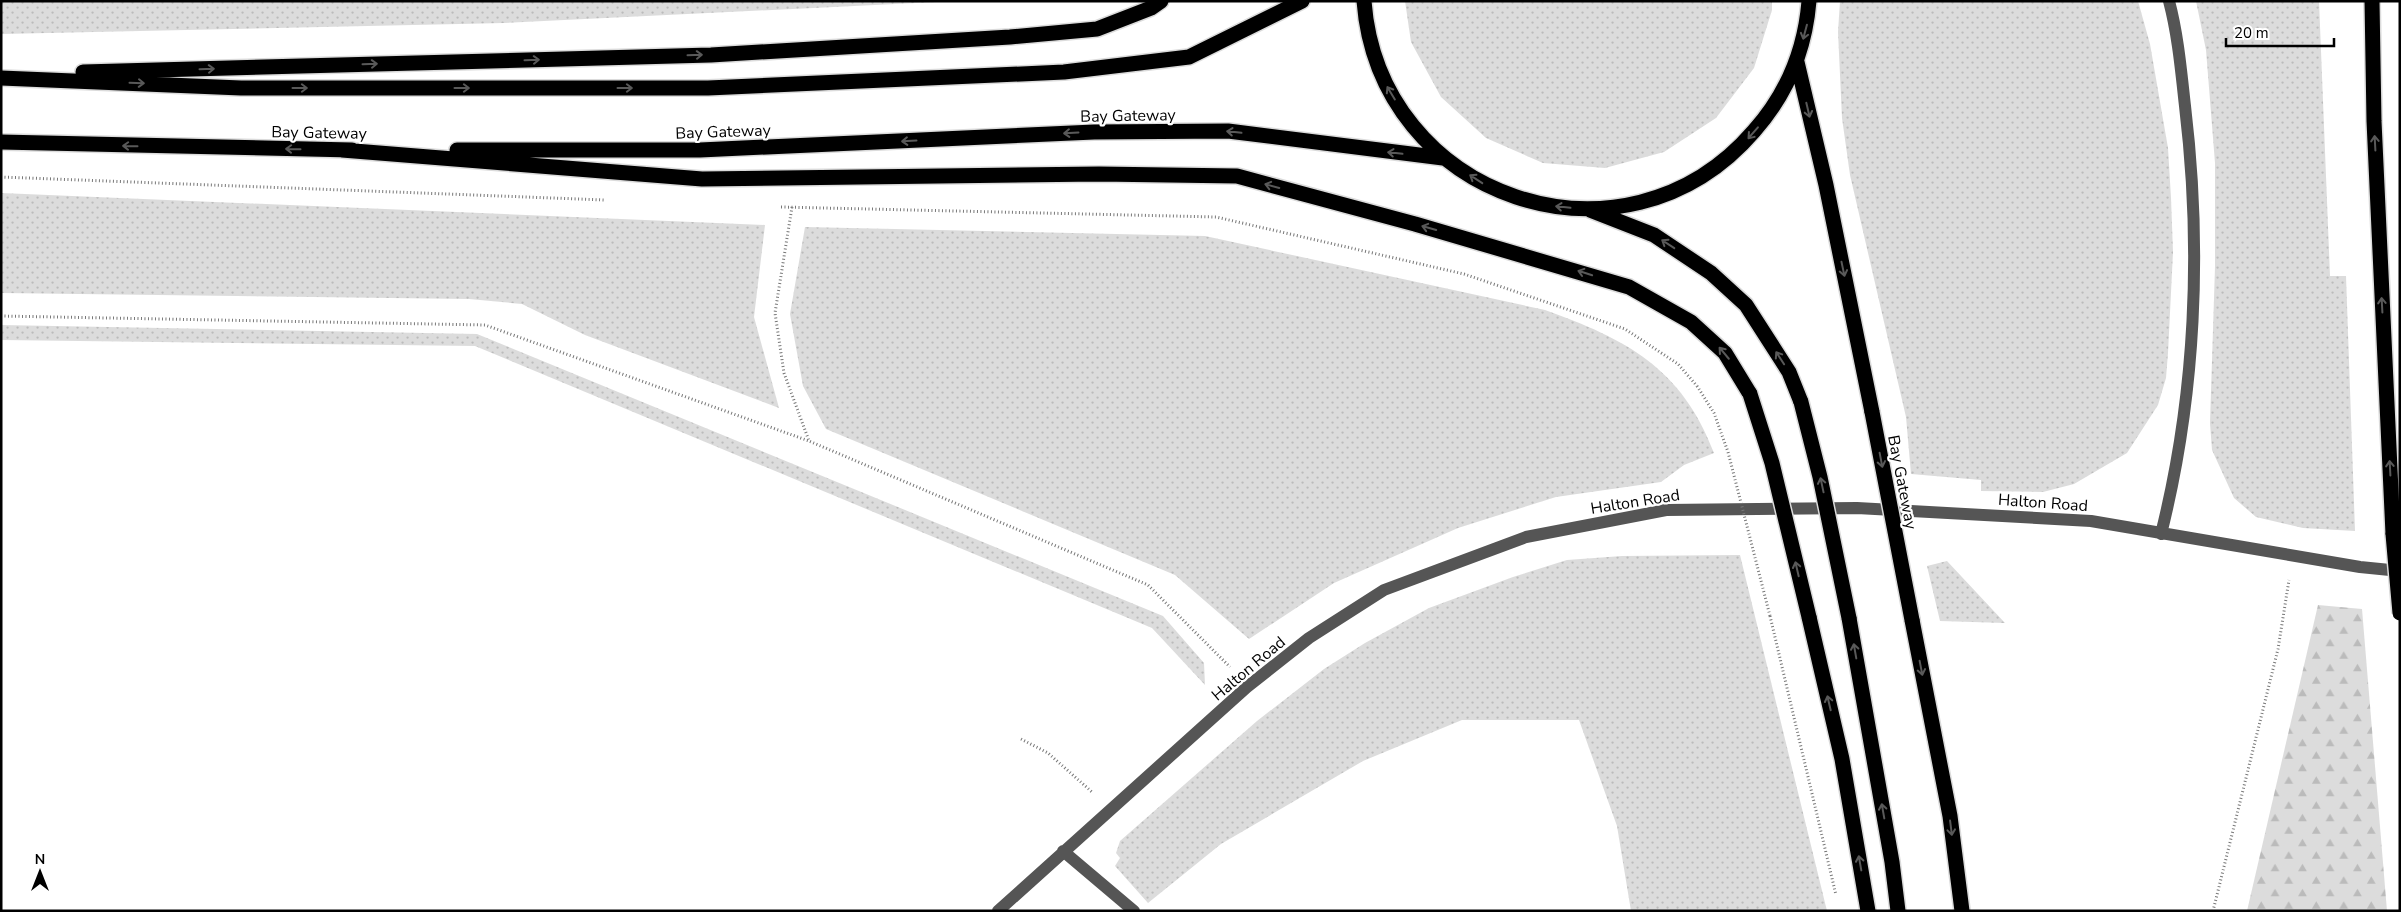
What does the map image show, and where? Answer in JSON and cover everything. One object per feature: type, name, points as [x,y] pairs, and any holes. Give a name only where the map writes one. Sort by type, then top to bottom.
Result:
[{"type":"highway","points":[[1,76],[711,55],[1010,37],[1097,29],[1151,8],[1161,1]]},
{"type":"highway","points":[[1,76],[241,88],[708,88],[1064,72],[1189,57],[1302,1]]},
{"type":"highway","points":[[1364,1],[1366,28],[1382,77],[1408,121],[1444,158],[1487,187],[1537,204],[1589,210],[1642,203],[1693,183],[1737,152],[1772,111],[1797,62],[1807,22],[1809,1]]},
{"type":"highway","points":[[2372,1],[2374,121],[2393,534],[2400,612]]},
{"type":"highway","name":"Bay Gateway","points":[[1797,62],[1826,185],[1872,412],[1950,816],[1962,911]]},
{"type":"highway","name":"Bay Gateway","points":[[1,142],[342,150],[700,150],[1094,132],[1228,131],[1444,158]]},
{"type":"highway","points":[[342,150],[702,178],[1099,174],[1237,176],[1415,224],[1629,287],[1691,322],[1725,353],[1750,394],[1772,463],[1842,759],[1868,911]]},
{"type":"highway","points":[[1589,210],[1654,235],[1711,273],[1746,305],[1789,372],[1801,402],[1820,477],[1849,618],[1892,862],[1898,911]]},
{"type":"street","points":[[2161,534],[2180,435],[2191,352],[2194,279],[2194,208],[2189,137],[2176,26],[2168,1]]},
{"type":"street","name":"Halton Road","points":[[998,911],[1247,687],[1310,638],[1384,590],[1526,537],[1666,510],[1857,508],[2091,521],[2161,534],[2400,571]]},
{"type":"street","points":[[1063,851],[1134,911]]},
{"type":"path","points":[[1,178],[614,201]]},
{"type":"path","points":[[773,207],[1216,217],[1464,274],[1625,329],[1678,364],[1697,386],[1714,413],[1728,452],[1770,616],[1837,900]]},
{"type":"path","points":[[792,207],[776,313],[784,373],[809,441]]},
{"type":"path","points":[[1,316],[486,325],[809,441],[1148,585],[1235,672]]},
{"type":"path","points":[[2213,911],[2278,649],[2292,555]]},
{"type":"path","points":[[1021,739],[1048,753],[1112,809]]},
{"type":"green space","points":[[1,1],[957,1],[504,23],[1,34]]},
{"type":"green space","points":[[1405,1],[1772,1],[1772,10],[1754,68],[1716,118],[1664,152],[1605,168],[1543,163],[1486,138],[1441,97],[1411,42]]},
{"type":"green space","points":[[1840,1],[2138,1],[2150,44],[2168,148],[2173,252],[2166,378],[2158,405],[2127,453],[2074,484],[2043,492],[1981,491],[1981,480],[1911,474],[1906,417],[1850,175],[1842,118],[1838,32]]},
{"type":"green space","points":[[2196,1],[2319,1],[2330,276],[2346,276],[2355,531],[2303,528],[2256,517],[2234,498],[2212,450],[2210,423],[2215,267],[2215,163],[2206,50]]},
{"type":"green space","points":[[1,193],[765,225],[754,317],[779,408],[585,335],[522,304],[469,299],[1,293]]},
{"type":"green space","points":[[805,227],[1205,236],[1545,310],[1601,333],[1648,360],[1668,378],[1685,399],[1701,424],[1714,453],[1684,465],[1661,482],[1556,497],[1458,528],[1334,583],[1249,639],[1175,575],[826,429],[803,386],[790,314]]},
{"type":"green space","points":[[1,325],[477,334],[1163,616],[1204,663],[1205,685],[1152,628],[475,346],[1,340]]},
{"type":"green space","points":[[1740,555],[1827,911],[1631,911],[1617,826],[1579,720],[1462,720],[1363,761],[1221,844],[1148,903],[1115,866],[1120,858],[1116,853],[1120,841],[1257,721],[1324,669],[1365,643],[1429,608],[1513,577],[1567,560],[1622,556]]},
{"type":"green space","points":[[1947,561],[2005,623],[1940,621],[1927,566]]},
{"type":"green space","points":[[2318,605],[2362,609],[2387,911],[2247,911]]}]
